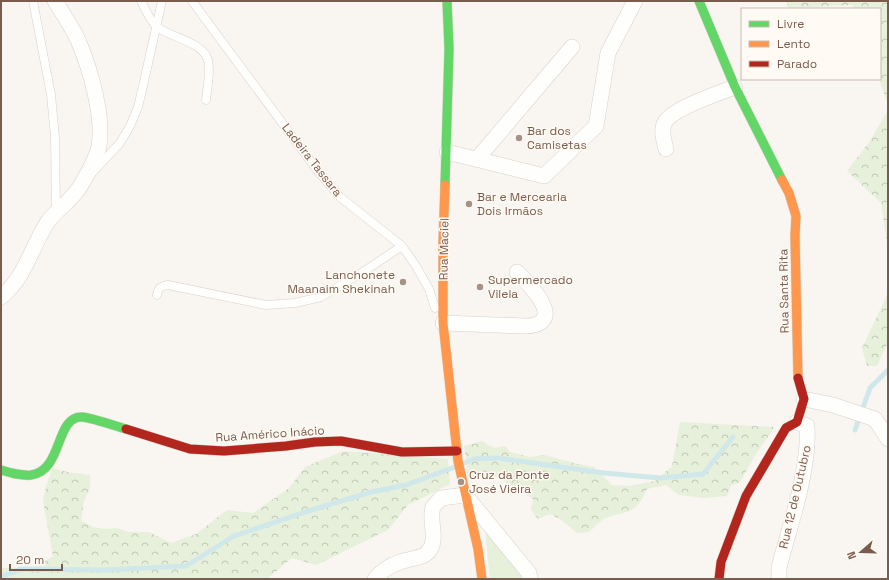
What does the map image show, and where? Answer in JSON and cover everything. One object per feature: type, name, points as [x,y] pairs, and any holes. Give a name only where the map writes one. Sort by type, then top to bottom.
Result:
[{"type":"street","points":[[1,297],[8,292],[20,276],[48,222],[80,187],[95,158],[99,146],[98,111],[86,64],[78,40],[55,1]]},
{"type":"street","name":"Rua Maciel","points":[[447,1],[449,49],[443,243],[444,328],[458,462],[463,489],[481,561],[482,579]]},
{"type":"street","points":[[447,152],[544,176],[596,126],[608,53],[634,1]]},
{"type":"street","name":"Rua Santa Rita","points":[[699,1],[735,87],[789,193],[796,216],[795,236],[798,381],[804,399]]},
{"type":"street","points":[[477,159],[572,47]]},
{"type":"street","points":[[666,149],[663,134],[664,124],[668,118],[676,111],[735,87]]},
{"type":"street","points":[[444,328],[525,326],[536,325],[541,322],[544,319],[544,312],[538,295],[517,272]]},
{"type":"street","points":[[718,579],[721,562],[746,496],[786,428],[797,422],[804,399],[833,405],[875,419],[888,438]]},
{"type":"street","name":"Rua Américo Inácio","points":[[1,470],[18,475],[32,476],[44,470],[52,460],[67,423],[73,419],[81,417],[113,424],[190,449],[224,451],[341,441],[402,452],[457,451]]},
{"type":"street","name":"Rua 12 de Outubro","points":[[779,579],[779,567],[798,493],[808,440],[807,426],[797,422]]},
{"type":"street","points":[[375,579],[380,572],[393,565],[407,559],[422,556],[428,552],[432,545],[432,516],[434,506],[441,498],[463,489],[529,573],[530,579]]},
{"type":"lane","points":[[33,1],[52,95],[55,137],[56,212]]},
{"type":"lane","points":[[141,1],[156,27],[202,49],[206,55],[208,60],[206,100]]},
{"type":"lane","points":[[80,187],[120,143],[130,126],[138,107],[162,1]]},
{"type":"lane","name":"Ladeira Tassara","points":[[192,1],[317,170],[340,197],[402,246],[429,288],[444,328]]},
{"type":"lane","points":[[157,295],[158,290],[162,286],[168,285],[266,305],[295,303],[321,297],[402,246]]},
{"type":"green space","points":[[786,1],[888,1],[888,105],[879,80],[881,80],[881,8],[854,8],[852,5],[789,8]]},
{"type":"green space","points":[[888,110],[888,250],[881,203],[847,171],[870,141]]},
{"type":"green space","points":[[888,293],[888,342],[877,366],[867,366],[862,348]]},
{"type":"green space","points":[[680,422],[775,427],[756,454],[740,482],[731,486],[727,496],[704,498],[679,495],[666,485],[647,489],[643,498],[635,508],[604,519],[589,532],[577,533],[560,519],[550,514],[538,519],[531,510],[533,499],[499,478],[468,475],[464,446],[483,441],[496,448],[505,446],[510,452],[530,457],[544,455],[594,467],[612,485],[628,486],[655,481],[672,466]]},
{"type":"green space","points":[[343,451],[448,459],[450,484],[408,505],[388,530],[316,565],[292,558],[267,579],[1,579],[1,568],[36,567],[53,556],[43,501],[52,468],[67,472],[90,475],[90,488],[84,501],[81,520],[93,527],[106,529],[116,528],[129,532],[149,532],[171,543],[196,534],[227,510],[253,513],[289,488],[305,467]]},
{"type":"green space","points":[[484,518],[516,557],[522,579],[490,579]]},
{"type":"waterway","points":[[855,430],[870,388],[888,370]]},
{"type":"waterway","points":[[464,463],[474,459],[498,458],[604,473],[660,478],[703,474],[733,437]]},
{"type":"waterway","points":[[1,577],[21,569],[105,570],[186,566],[234,536],[371,492],[406,485],[455,467]]},
{"type":"traffic: fast","points":[[445,185],[449,49],[447,1]]},
{"type":"traffic: fast","points":[[699,1],[735,87],[782,180]]},
{"type":"traffic: fast","points":[[1,470],[27,475],[41,471],[49,464],[62,434],[67,425],[73,419],[82,417],[98,420],[126,429]]},
{"type":"traffic: slow","points":[[782,180],[789,193],[796,216],[795,236],[798,378]]},
{"type":"traffic: slow","points":[[445,185],[443,323],[458,461],[478,549],[482,579]]},
{"type":"traffic: jam","points":[[719,579],[721,562],[746,496],[786,428],[797,422],[804,399],[798,378]]},
{"type":"traffic: jam","points":[[126,429],[190,449],[224,451],[315,442],[341,441],[402,452],[457,451]]},
{"type":"place","name":"Bar dos Camisetas","points":[[519,138]]},
{"type":"place","name":"Bar e Mercearia Dois Irmãos","points":[[469,204]]},
{"type":"place","name":"Lanchonete Maanaim Shekinah","points":[[403,282]]},
{"type":"place","name":"Supermercado Vilela","points":[[480,287]]},
{"type":"place","name":"Cruz da Ponte José Vieira","points":[[461,482]]}]
